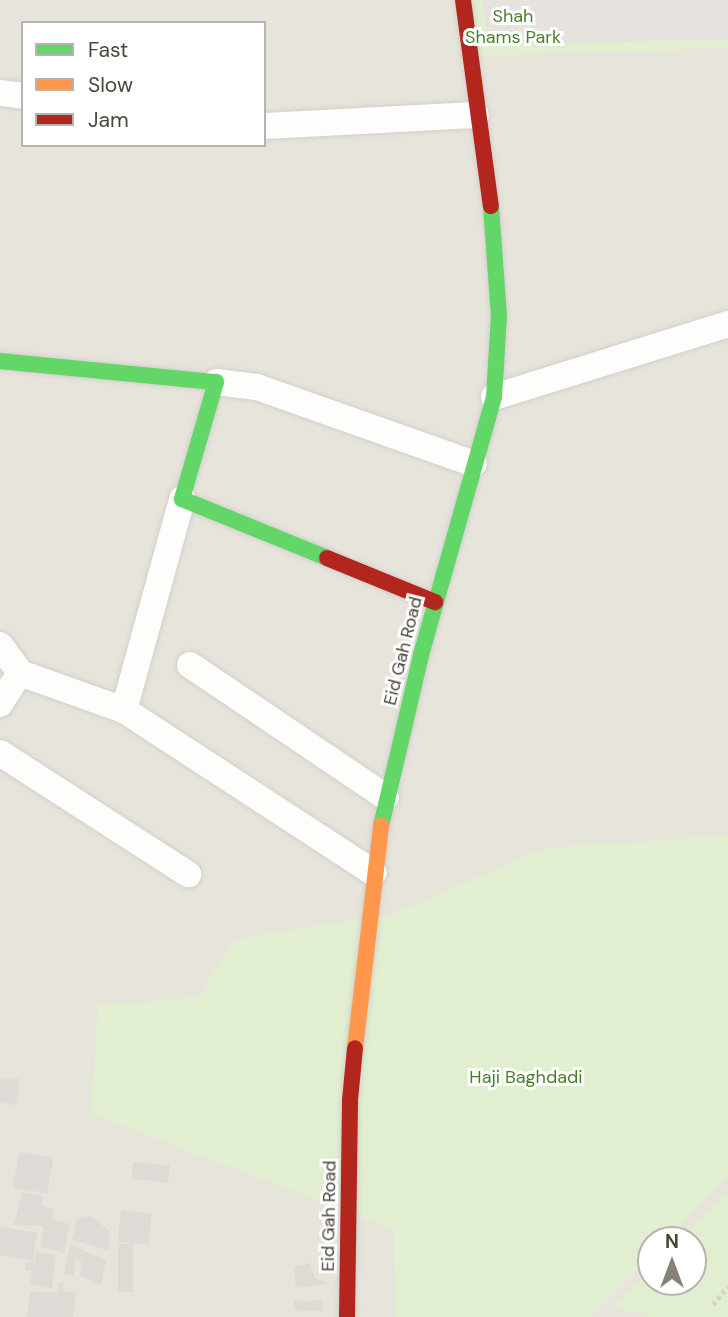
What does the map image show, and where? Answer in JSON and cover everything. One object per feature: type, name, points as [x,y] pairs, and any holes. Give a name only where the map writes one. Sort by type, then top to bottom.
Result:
[{"type":"main road","name":"Eid Gah Road","points":[[347,1317],[350,1100],[374,873],[386,797],[435,602],[494,397],[499,316],[492,216],[463,0]]},
{"type":"main road","points":[[0,361],[216,382],[182,499],[435,602]]},
{"type":"street","points":[[0,93],[21,96]]},
{"type":"street","points":[[266,126],[477,115]]},
{"type":"street","points":[[494,397],[728,324]]},
{"type":"street","points":[[216,382],[257,387],[474,464]]},
{"type":"street","points":[[124,710],[182,499]]},
{"type":"street","points":[[0,645],[20,673],[124,710],[374,873]]},
{"type":"street","points":[[190,666],[386,797]]},
{"type":"street","points":[[0,704],[20,673]]},
{"type":"street","points":[[0,753],[188,874]]},
{"type":"path","points":[[713,1304],[728,1286]]},
{"type":"shaded area","points":[[0,0],[728,0],[728,1317],[0,1317]]},
{"type":"shaded area","name":"Shah Shams Park","points":[[482,0],[728,0],[728,39],[489,45]]},
{"type":"green space","name":"Shah Shams Park","points":[[472,0],[728,0],[728,48],[480,56]]},
{"type":"green space","name":"Haji Baghdadi","points":[[728,836],[728,1178],[680,1226],[637,1226],[637,1270],[590,1317],[396,1317],[393,1229],[91,1114],[98,1006],[198,997],[235,939],[393,914],[545,848]]},
{"type":"green space","points":[[728,1192],[728,1317],[646,1317],[615,1306],[637,1283],[637,1296],[707,1296],[707,1226],[694,1226]]},
{"type":"building","points":[[0,1078],[20,1079],[16,1105],[0,1103]]},
{"type":"building","points":[[19,1152],[53,1158],[47,1194],[13,1187]]},
{"type":"building","points":[[133,1162],[170,1166],[168,1183],[131,1179]]},
{"type":"building","points":[[22,1192],[43,1196],[41,1206],[54,1209],[52,1220],[70,1224],[64,1253],[40,1247],[44,1226],[14,1225]]},
{"type":"building","points":[[121,1210],[152,1213],[148,1245],[118,1242]]},
{"type":"building","points":[[91,1216],[110,1231],[108,1250],[72,1240],[77,1219]]},
{"type":"building","points":[[0,1227],[37,1233],[33,1261],[0,1255]]},
{"type":"building","points":[[70,1244],[106,1261],[101,1285],[80,1276],[81,1261],[76,1259],[73,1276],[64,1274]]},
{"type":"building","points":[[118,1244],[133,1244],[133,1292],[118,1292]]},
{"type":"building","points":[[36,1252],[56,1255],[52,1288],[30,1285],[32,1271],[25,1270],[26,1262],[35,1263]]},
{"type":"building","points":[[310,1263],[315,1278],[328,1284],[296,1288],[294,1267]]},
{"type":"building","points":[[58,1282],[64,1283],[63,1291],[76,1292],[73,1317],[27,1317],[30,1291],[57,1293]]},
{"type":"building","points":[[323,1300],[322,1311],[295,1310],[294,1301]]},
{"type":"traffic: fast","points":[[381,826],[421,655],[494,397],[499,316],[491,206]]},
{"type":"traffic: fast","points":[[0,361],[216,382],[182,499],[327,558]]},
{"type":"traffic: slow","points":[[355,1048],[381,826]]},
{"type":"traffic: jam","points":[[463,0],[491,206]]},
{"type":"traffic: jam","points":[[327,558],[435,602]]},
{"type":"traffic: jam","points":[[347,1317],[350,1100],[355,1048]]}]
